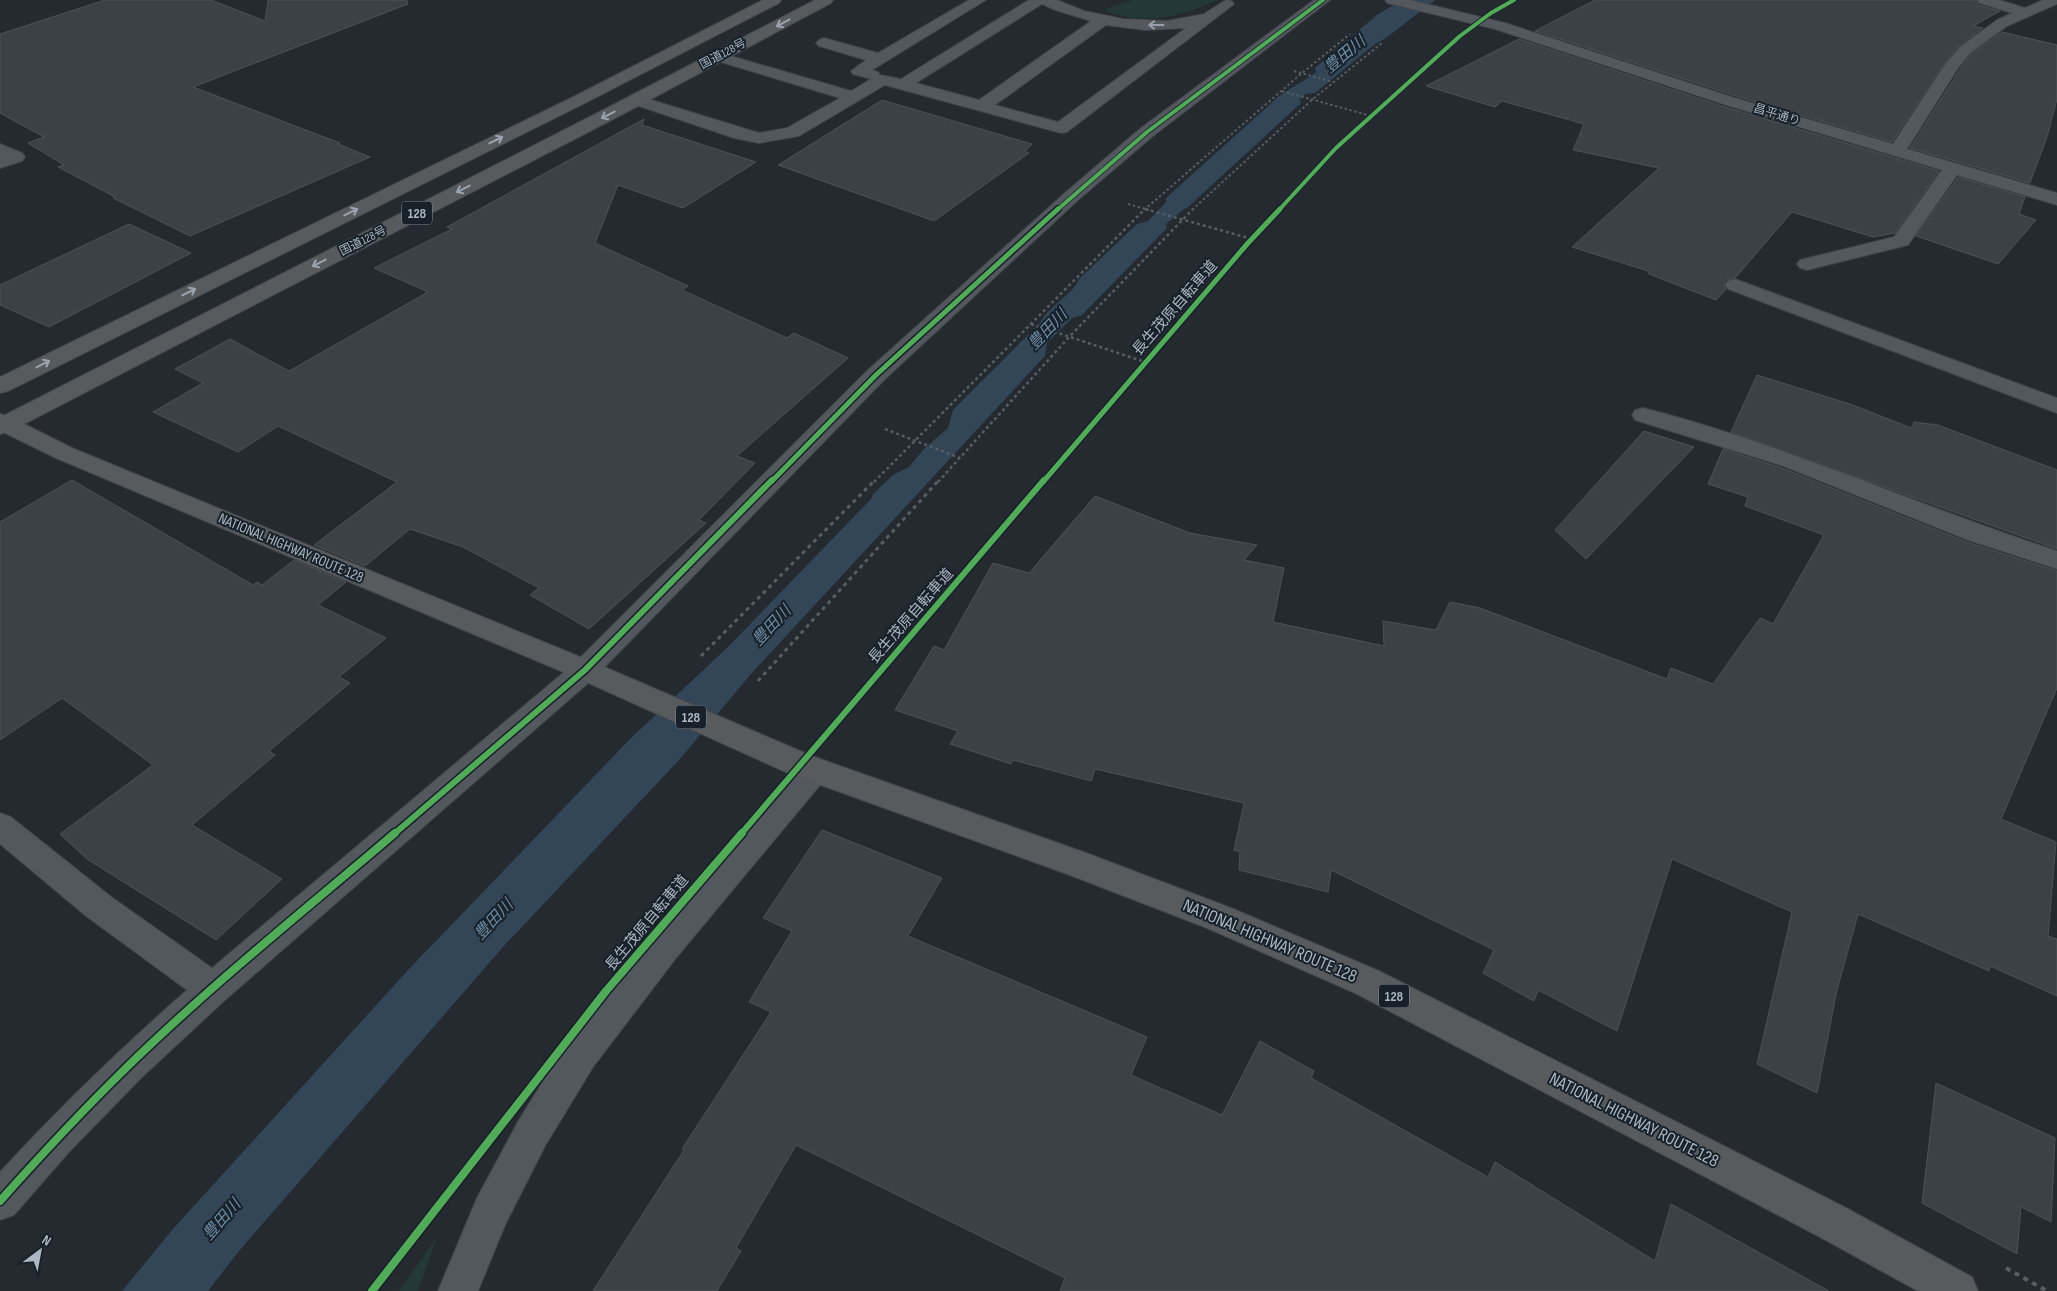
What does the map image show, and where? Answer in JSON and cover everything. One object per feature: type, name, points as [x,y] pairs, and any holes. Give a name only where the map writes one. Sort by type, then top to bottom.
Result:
[{"type":"highway","name":"国道128号","points":[[0,386],[580,99],[774,0]]},
{"type":"highway","name":"国道128号","points":[[2,424],[636,100],[826,0]]},
{"type":"highway","name":"NATIONAL HIGHWAY ROUTE 128","points":[[2,424],[64,453],[592,674],[800,764],[1078,864],[1210,914],[1367,982],[1825,1219],[1958,1291]]},
{"type":"street","points":[[979,0],[858,72],[1061,128],[1231,2]]},
{"type":"street","points":[[904,84],[1039,0]]},
{"type":"street","points":[[1045,0],[1065,10],[1139,25],[1180,25],[1197,20],[1231,2]]},
{"type":"street","points":[[0,1201],[55,1140],[128,1066],[214,990],[592,674],[876,375],[1072,196],[1147,132],[1323,0]]},
{"type":"street","name":"昌平通り","points":[[1392,0],[1500,26],[1729,101],[2057,199]]},
{"type":"street","points":[[1984,0],[2026,13]]},
{"type":"street","points":[[1897,151],[1952,66],[1965,50],[2002,23],[2055,0]]},
{"type":"street","points":[[982,106],[1104,19]]},
{"type":"street","points":[[824,43],[880,58]]},
{"type":"street","points":[[719,57],[854,97]]},
{"type":"street","points":[[636,100],[740,134],[758,138],[793,132],[883,78]]},
{"type":"street","points":[[0,149],[16,157],[0,163]]},
{"type":"street","points":[[1806,264],[1901,241],[1952,168]]},
{"type":"street","points":[[1735,285],[2057,406]]},
{"type":"street","points":[[1643,415],[1791,461],[1977,534],[2057,560]]},
{"type":"street","points":[[458,1291],[492,1212],[528,1142],[580,1055],[664,947],[800,764]]},
{"type":"street","points":[[0,826],[98,906],[214,990]]},
{"type":"path","points":[[701,656],[1145,209],[1302,73],[1350,34]]},
{"type":"path","points":[[758,681],[1070,336],[1182,219],[1313,100],[1382,43]]},
{"type":"path","points":[[1302,73],[1334,82]]},
{"type":"path","points":[[1281,91],[1370,116]]},
{"type":"path","points":[[1364,122],[1377,109]]},
{"type":"path","points":[[1145,209],[1250,241],[1259,232]]},
{"type":"path","points":[[1031,324],[1145,362]]},
{"type":"path","points":[[914,440],[960,458]]},
{"type":"green space","points":[[1133,0],[1217,0],[1183,13],[1159,18],[1122,16],[1105,9]]},
{"type":"green space","points":[[437,1237],[418,1291],[399,1291]]},
{"type":"water","name":"豊田川","points":[[1403,0],[1435,0],[1386,38],[1375,44],[1315,93],[1306,94],[1299,100],[1301,103],[1187,208],[1166,224],[1167,228],[1082,315],[1072,318],[1047,343],[1045,356],[750,675],[680,759],[503,947],[239,1251],[208,1291],[122,1291],[173,1229],[408,970],[631,738],[728,647],[871,499],[873,494],[893,475],[909,467],[924,449],[948,428],[953,410],[1040,323],[1049,311],[1071,291],[1079,279],[1137,224],[1148,221],[1166,202],[1166,198],[1278,97],[1316,72],[1315,68],[1378,14]]},
{"type":"building","points":[[105,0],[211,0],[265,21],[268,0],[407,0],[408,4],[193,87],[340,143],[338,144],[370,157],[190,236],[113,198],[115,197],[58,167],[64,165],[28,143],[44,137],[0,113],[0,34]]},
{"type":"building","points":[[1595,0],[1975,0],[1978,5],[2000,11],[1973,26],[1983,28],[1959,46],[1943,65],[1892,142],[1736,96],[1535,31]]},
{"type":"building","points":[[2002,32],[2057,45],[2057,99],[2047,137],[2030,183],[1910,148],[1971,54]]},
{"type":"building","points":[[1519,39],[1722,106],[1939,171],[1895,233],[1873,237],[1792,212],[1736,277],[1726,280],[1723,285],[1726,289],[1716,300],[1649,274],[1648,271],[1572,247],[1659,168],[1573,150],[1584,124],[1502,101],[1495,107],[1426,86]]},
{"type":"building","points":[[882,100],[1032,144],[1025,151],[1029,153],[934,221],[778,165]]},
{"type":"building","points":[[644,119],[642,125],[756,162],[683,208],[618,185],[595,243],[688,286],[682,290],[787,338],[794,333],[848,358],[737,456],[755,463],[699,520],[706,523],[589,629],[530,595],[539,588],[463,547],[410,529],[365,566],[314,545],[397,482],[278,426],[238,452],[153,412],[203,383],[175,369],[230,339],[289,371],[428,292],[374,268],[452,229],[447,227]]},
{"type":"building","points":[[1958,177],[2025,197],[2019,214],[2036,220],[1998,264],[1916,236]]},
{"type":"building","points":[[129,224],[191,253],[49,327],[0,305],[0,285]]},
{"type":"building","points":[[1757,375],[1853,405],[1911,428],[1914,422],[1938,425],[2057,470],[2057,549],[1731,432]]},
{"type":"building","points":[[1644,431],[1694,447],[1586,559],[1555,530]]},
{"type":"building","points":[[1723,449],[1782,468],[1967,542],[2057,571],[2057,688],[2001,819],[2056,842],[2048,936],[2057,939],[2057,996],[1990,966],[1989,971],[1858,914],[1837,990],[1817,1093],[1757,1064],[1792,912],[1672,859],[1617,1031],[1538,990],[1534,1001],[1483,973],[1494,950],[1331,870],[1328,892],[1239,870],[1240,852],[1234,850],[1244,803],[1095,769],[1091,781],[1013,760],[1011,764],[950,744],[958,731],[895,710],[934,646],[944,650],[993,563],[1029,573],[1095,496],[1190,533],[1257,545],[1244,560],[1284,568],[1273,622],[1384,646],[1383,621],[1436,630],[1450,602],[1480,608],[1667,679],[1671,668],[1713,684],[1760,618],[1773,624],[1824,535],[1745,506],[1748,497],[1708,484]]},
{"type":"building","points":[[72,480],[253,585],[257,582],[262,585],[294,560],[346,582],[318,605],[386,638],[339,677],[350,683],[269,751],[275,755],[192,825],[282,879],[216,940],[87,859],[60,834],[153,765],[62,698],[0,740],[0,522]]},
{"type":"building","points":[[822,830],[942,878],[908,936],[1147,1037],[1131,1075],[1222,1115],[1260,1041],[1314,1071],[1311,1078],[1488,1177],[1495,1162],[1655,1261],[1671,1204],[1829,1291],[1060,1291],[1065,1278],[796,1145],[736,1248],[741,1251],[717,1291],[593,1291],[771,1012],[749,1002],[792,931],[763,918]]},
{"type":"building","points":[[1936,1083],[2055,1138],[2051,1222],[2021,1207],[2017,1254],[1922,1203]]},
{"type":"cycle path","points":[[0,1201],[55,1140],[128,1066],[213,989],[585,670],[876,375],[1072,196],[1147,132],[1323,0]]},
{"type":"cycle path","name":"長生茂原自転車道","points":[[372,1291],[606,991],[1248,243],[1336,148],[1371,116],[1460,36],[1491,13],[1514,0]]}]
